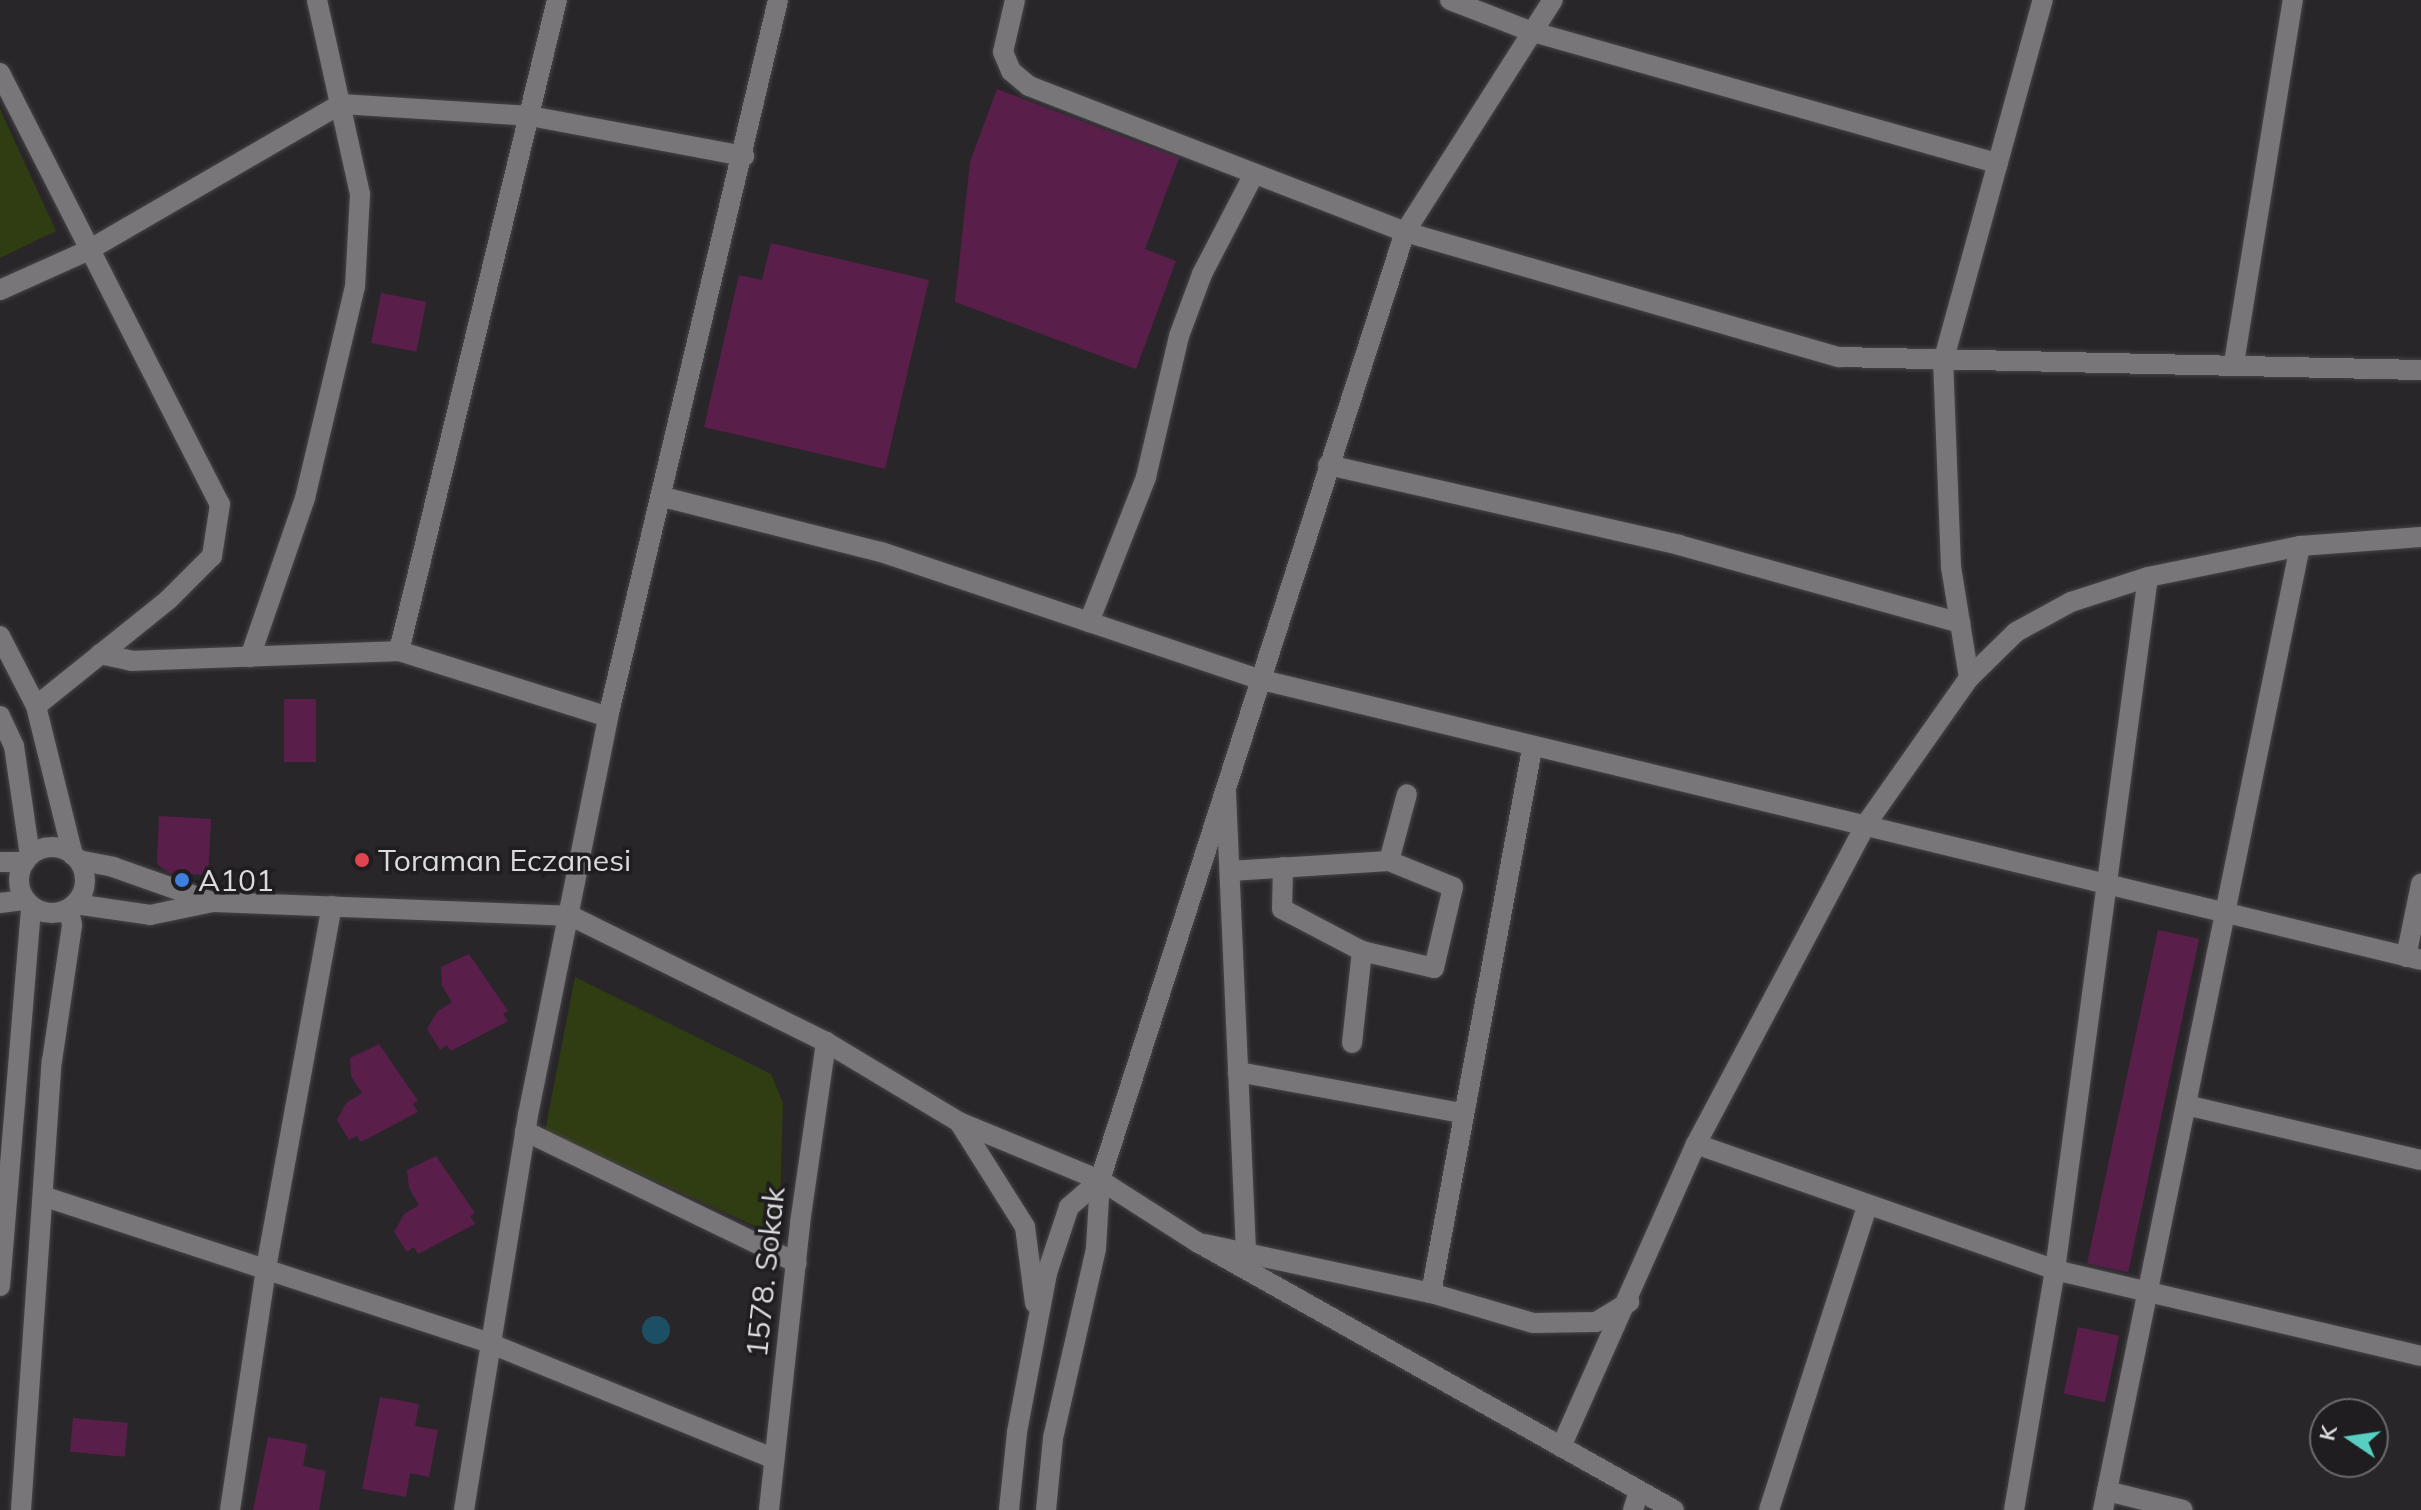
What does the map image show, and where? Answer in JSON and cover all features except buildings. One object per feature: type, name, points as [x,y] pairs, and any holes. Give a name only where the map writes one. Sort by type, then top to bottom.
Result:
[{"type":"street","points":[[250,657],[305,498],[355,287],[360,194],[317,0]]},
{"type":"street","points":[[399,651],[557,0]]},
{"type":"street","points":[[464,1510],[525,1131],[571,916],[608,717],[744,156],[778,0]]},
{"type":"street","points":[[1015,0],[1003,52],[1011,71],[1029,86],[1405,232],[1839,357],[1943,362],[2234,363],[2421,370]]},
{"type":"street","points":[[1450,0],[1530,31],[1998,163]]},
{"type":"street","points":[[1046,1510],[1053,1438],[1096,1248],[1100,1180],[1258,679],[1405,232],[1530,31],[1553,0]]},
{"type":"street","points":[[1969,678],[1951,567],[1943,362],[2043,0]]},
{"type":"street","points":[[2234,363],[2293,0]]},
{"type":"street","points":[[0,73],[87,251],[220,504],[212,556],[36,706]]},
{"type":"street","points":[[0,290],[87,251],[341,104],[530,116],[744,156]]},
{"type":"street","points":[[1089,622],[1146,477],[1179,336],[1202,274],[1254,174]]},
{"type":"street","points":[[1328,465],[1679,545],[1960,623]]},
{"type":"street","points":[[663,497],[881,552],[1258,679],[1532,749],[1866,824],[2413,959],[2421,884]]},
{"type":"street","points":[[1561,1447],[1629,1302],[1696,1144],[1866,824],[1969,678],[2016,632],[2071,602],[2148,577],[2300,546],[2421,537]]},
{"type":"street","points":[[2183,1510],[2105,1501],[2300,546]]},
{"type":"street","points":[[2014,1510],[2055,1270],[2148,577]]},
{"type":"street","points":[[0,636],[36,706],[78,861],[76,901],[52,1061],[46,1197],[21,1510]]},
{"type":"street","points":[[100,654],[132,661],[399,651],[608,717]]},
{"type":"street","points":[[0,716],[14,746],[26,862],[26,899],[5,1155],[0,1286]]},
{"type":"street","points":[[1431,1293],[1532,749]]},
{"type":"street","points":[[1225,782],[1246,1253]]},
{"type":"street","points":[[1389,861],[1407,794]]},
{"type":"street","points":[[0,862],[26,862],[52,847],[78,861],[113,867],[212,902]]},
{"type":"street","points":[[1230,871],[1283,867],[1389,861],[1453,887],[1434,968],[1362,951],[1282,909],[1283,867]]},
{"type":"street","points":[[0,903],[26,899],[54,913],[76,901],[150,915],[212,902],[571,916],[826,1042],[959,1122],[1100,1180],[1197,1242],[1561,1447],[1636,1501],[1674,1510]]},
{"type":"street","points":[[230,1510],[266,1268],[332,906]]},
{"type":"street","points":[[1352,1043],[1362,951]]},
{"type":"street","name":"1578. Sokak","points":[[769,1510],[826,1042]]},
{"type":"street","points":[[1238,1072],[1462,1113]]},
{"type":"street","points":[[2186,1105],[2421,1160]]},
{"type":"street","points":[[959,1122],[1025,1227],[1038,1321]]},
{"type":"street","points":[[525,1131],[797,1263]]},
{"type":"street","points":[[1696,1144],[1867,1207],[2055,1270],[2421,1356]]},
{"type":"street","points":[[1009,1510],[1038,1321],[1069,1207],[1100,1180]]},
{"type":"street","points":[[46,1197],[489,1343],[774,1459]]},
{"type":"street","points":[[1769,1510],[1867,1207]]},
{"type":"street","points":[[1197,1242],[1431,1293],[1533,1323],[1596,1322],[1629,1302]]},
{"type":"green space","points":[[0,109],[56,231],[0,258]]},
{"type":"green space","points":[[575,977],[771,1074],[783,1103],[779,1237],[545,1131]]},
{"type":"water","points":[[656,1316],[666,1320],[670,1330],[666,1340],[656,1344],[646,1340],[642,1330],[646,1320]]},
{"type":"place","name":"Toraman Eczanesi","points":[[362,860]]},
{"type":"place","name":"A101","points":[[182,880]]}]
